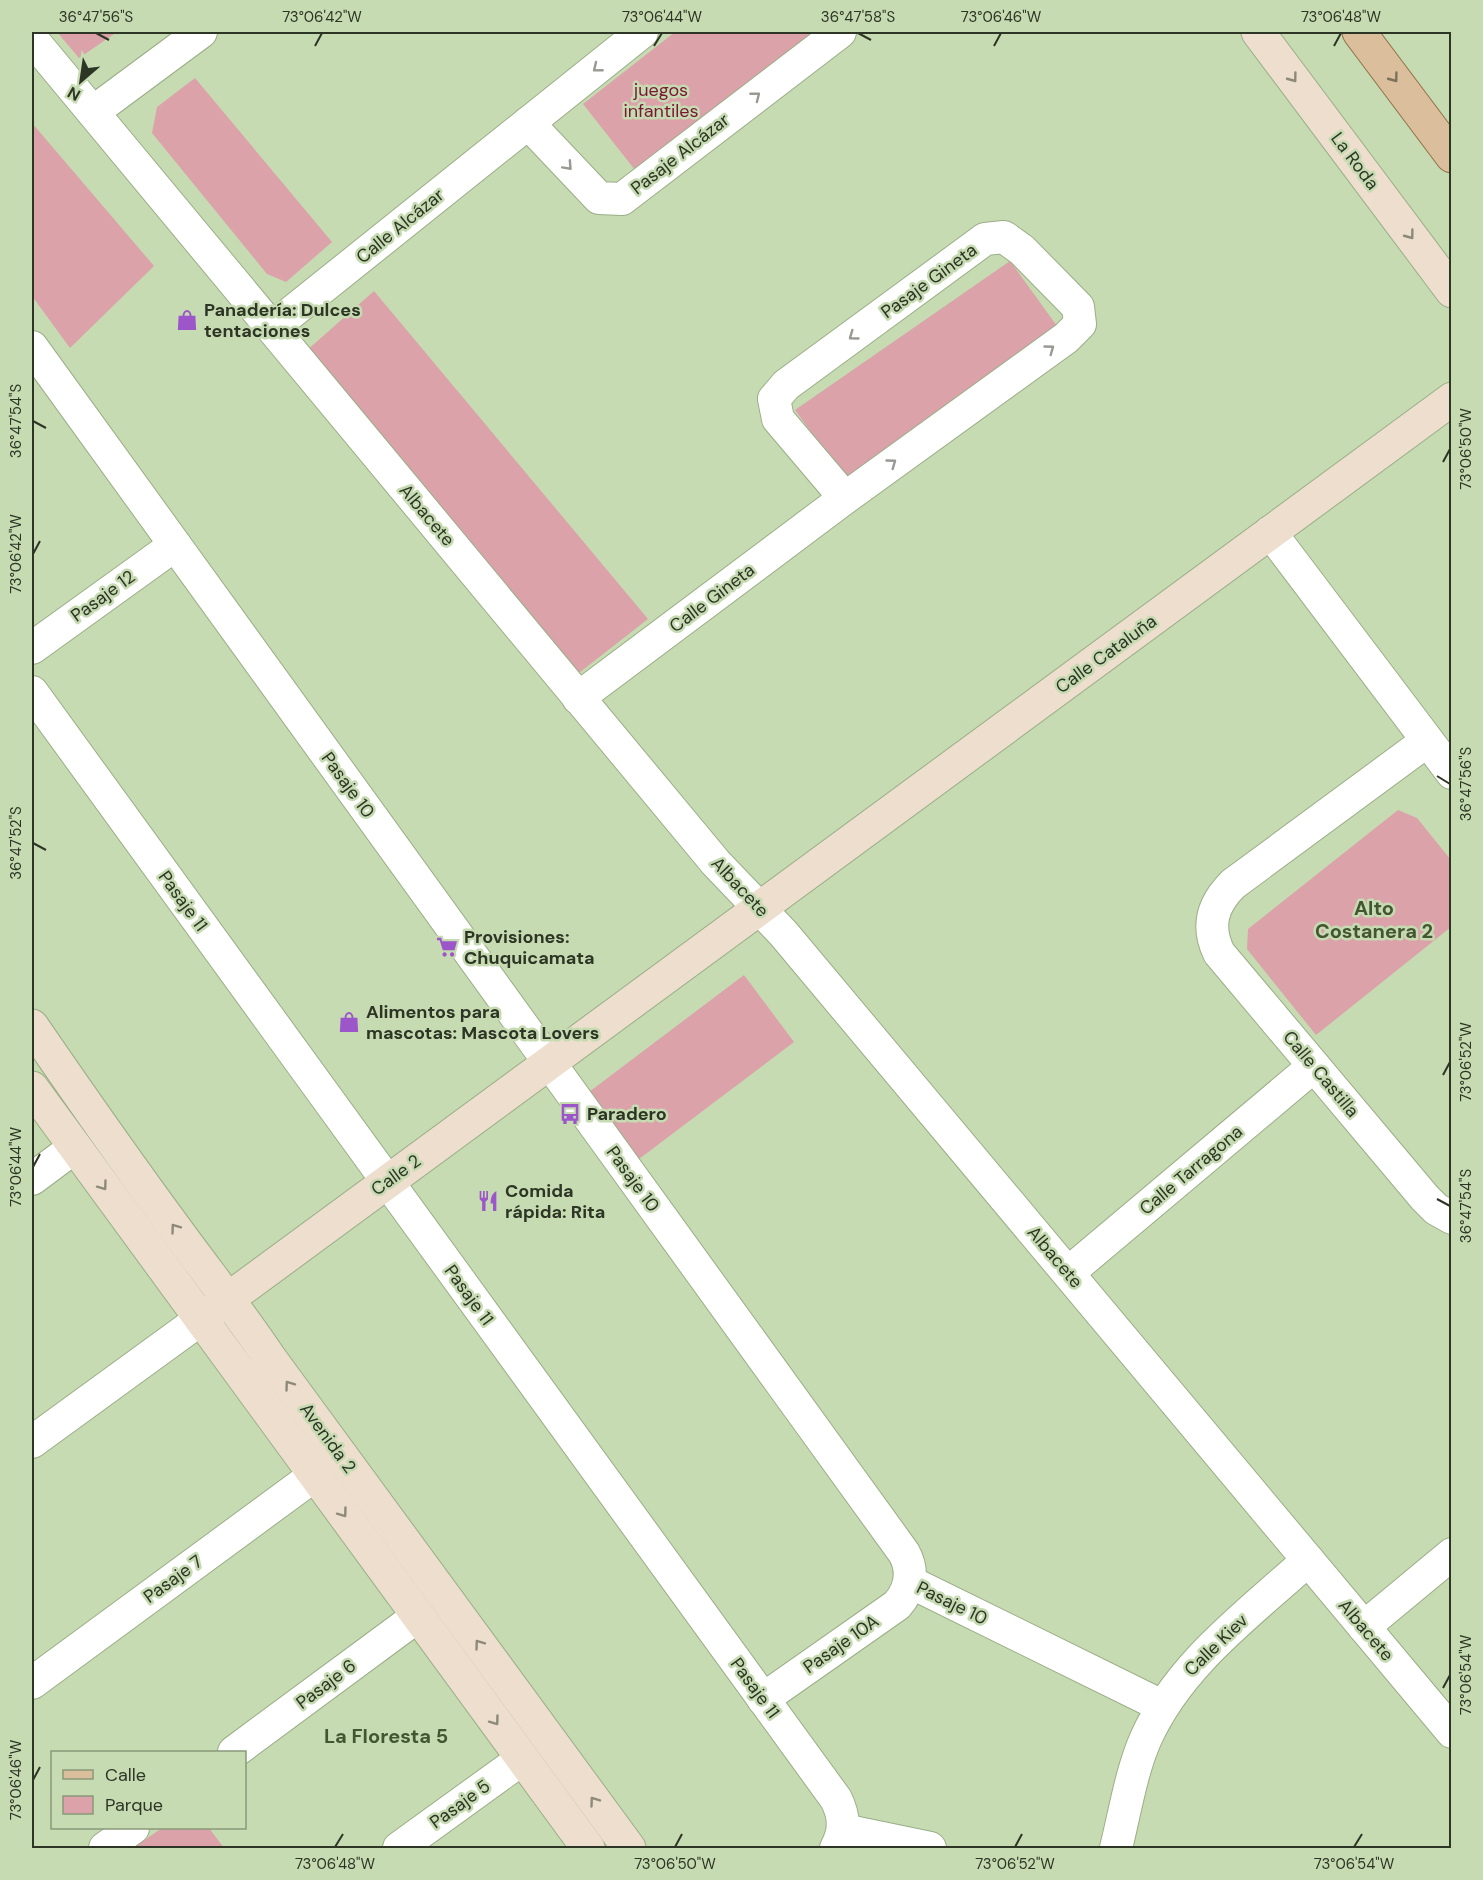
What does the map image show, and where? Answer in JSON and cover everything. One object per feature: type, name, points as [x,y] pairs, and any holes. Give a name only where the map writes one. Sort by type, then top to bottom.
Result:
[{"type":"main road","points":[[1359,32],[1452,156]]},
{"type":"street","points":[[93,112],[201,32]]},
{"type":"street","points":[[528,123],[642,32]]},
{"type":"street","name":"Pasaje Alcázar","points":[[528,123],[599,198],[622,199],[840,32]]},
{"type":"street","name":"La Roda","points":[[1258,32],[1452,291]]},
{"type":"street","name":"Albacete","points":[[32,39],[716,863],[761,909],[1452,1732]]},
{"type":"street","name":"Calle Alcázar","points":[[272,328],[528,123]]},
{"type":"street","name":"Pasaje Gineta","points":[[1004,237],[1022,250],[1077,307],[1080,324],[1066,338],[845,498],[778,419],[774,399],[786,385],[986,239],[1004,237]]},
{"type":"street","name":"Pasaje 10","points":[[32,347],[904,1553],[909,1562],[910,1582],[1162,1706]]},
{"type":"street","name":"Calle Cataluña","points":[[761,909],[1452,399]]},
{"type":"street","name":"Calle Gineta","points":[[578,698],[845,498]]},
{"type":"street","points":[[1270,532],[1452,773]]},
{"type":"street","name":"Pasaje 12","points":[[32,648],[175,545]]},
{"type":"street","name":"Pasaje 11","points":[[32,692],[836,1799],[842,1815],[840,1839],[930,1848]]},
{"type":"street","name":"Calle Castilla","points":[[1427,741],[1233,884],[1216,905],[1211,930],[1219,953],[1425,1198],[1436,1209],[1452,1218]]},
{"type":"street","name":"Calle 2","points":[[32,1442],[761,909]]},
{"type":"street","name":"Avenida 2","points":[[32,1026],[116,1147],[230,1299],[269,1357],[629,1848]]},
{"type":"street","name":"Calle Tarragona","points":[[1068,1273],[1314,1066]]},
{"type":"street","name":"Avenida 2","points":[[32,1088],[588,1848]]},
{"type":"street","points":[[32,1179],[75,1147]]},
{"type":"street","name":"Pasaje 7","points":[[32,1683],[315,1475]]},
{"type":"street","points":[[1364,1627],[1452,1554]]},
{"type":"street","name":"Calle Kiev","points":[[1116,1848],[1142,1748],[1162,1706],[1197,1660],[1308,1560]]},
{"type":"street","name":"Pasaje 10A","points":[[763,1699],[897,1605],[910,1582]]},
{"type":"street","name":"Pasaje 6","points":[[235,1751],[418,1616]]},
{"type":"street","name":"Pasaje 5","points":[[399,1848],[522,1759]]},
{"type":"street","points":[[105,1848],[131,1829]]},
{"type":"green space","points":[[57,32],[117,32],[79,58]]},
{"type":"green space","name":"juegos infantiles","points":[[675,32],[823,32],[639,175],[583,104]]},
{"type":"green space","points":[[195,78],[332,242],[286,282],[267,274],[152,133],[157,107]]},
{"type":"green space","points":[[32,123],[154,266],[70,348],[32,296]]},
{"type":"green space","points":[[1010,261],[1057,326],[845,479],[795,410]]},
{"type":"green space","points":[[374,291],[648,619],[575,676],[305,352]]},
{"type":"green space","points":[[1398,810],[1417,818],[1451,860],[1451,927],[1316,1035],[1247,949],[1248,929]]},
{"type":"green space","points":[[744,975],[794,1042],[639,1159],[589,1092]]},
{"type":"green space","points":[[161,1829],[210,1829],[224,1848],[133,1848]]},
{"type":"place","name":"Panadería: Dulces tentaciones","points":[[187,320]]},
{"type":"place","name":"Provisiones: Chuquicamata","points":[[447,947]]},
{"type":"place","name":"Alimentos para mascotas: Mascota Lovers","points":[[349,1022]]},
{"type":"place","name":"Paradero","points":[[570,1114]]},
{"type":"place","name":"Comida rápida: Rita","points":[[488,1201]]},
{"type":"district","name":"Alto Costanera 2","points":[[1374,920]]},
{"type":"district","name":"La Floresta 5","points":[[386,1736]]}]
